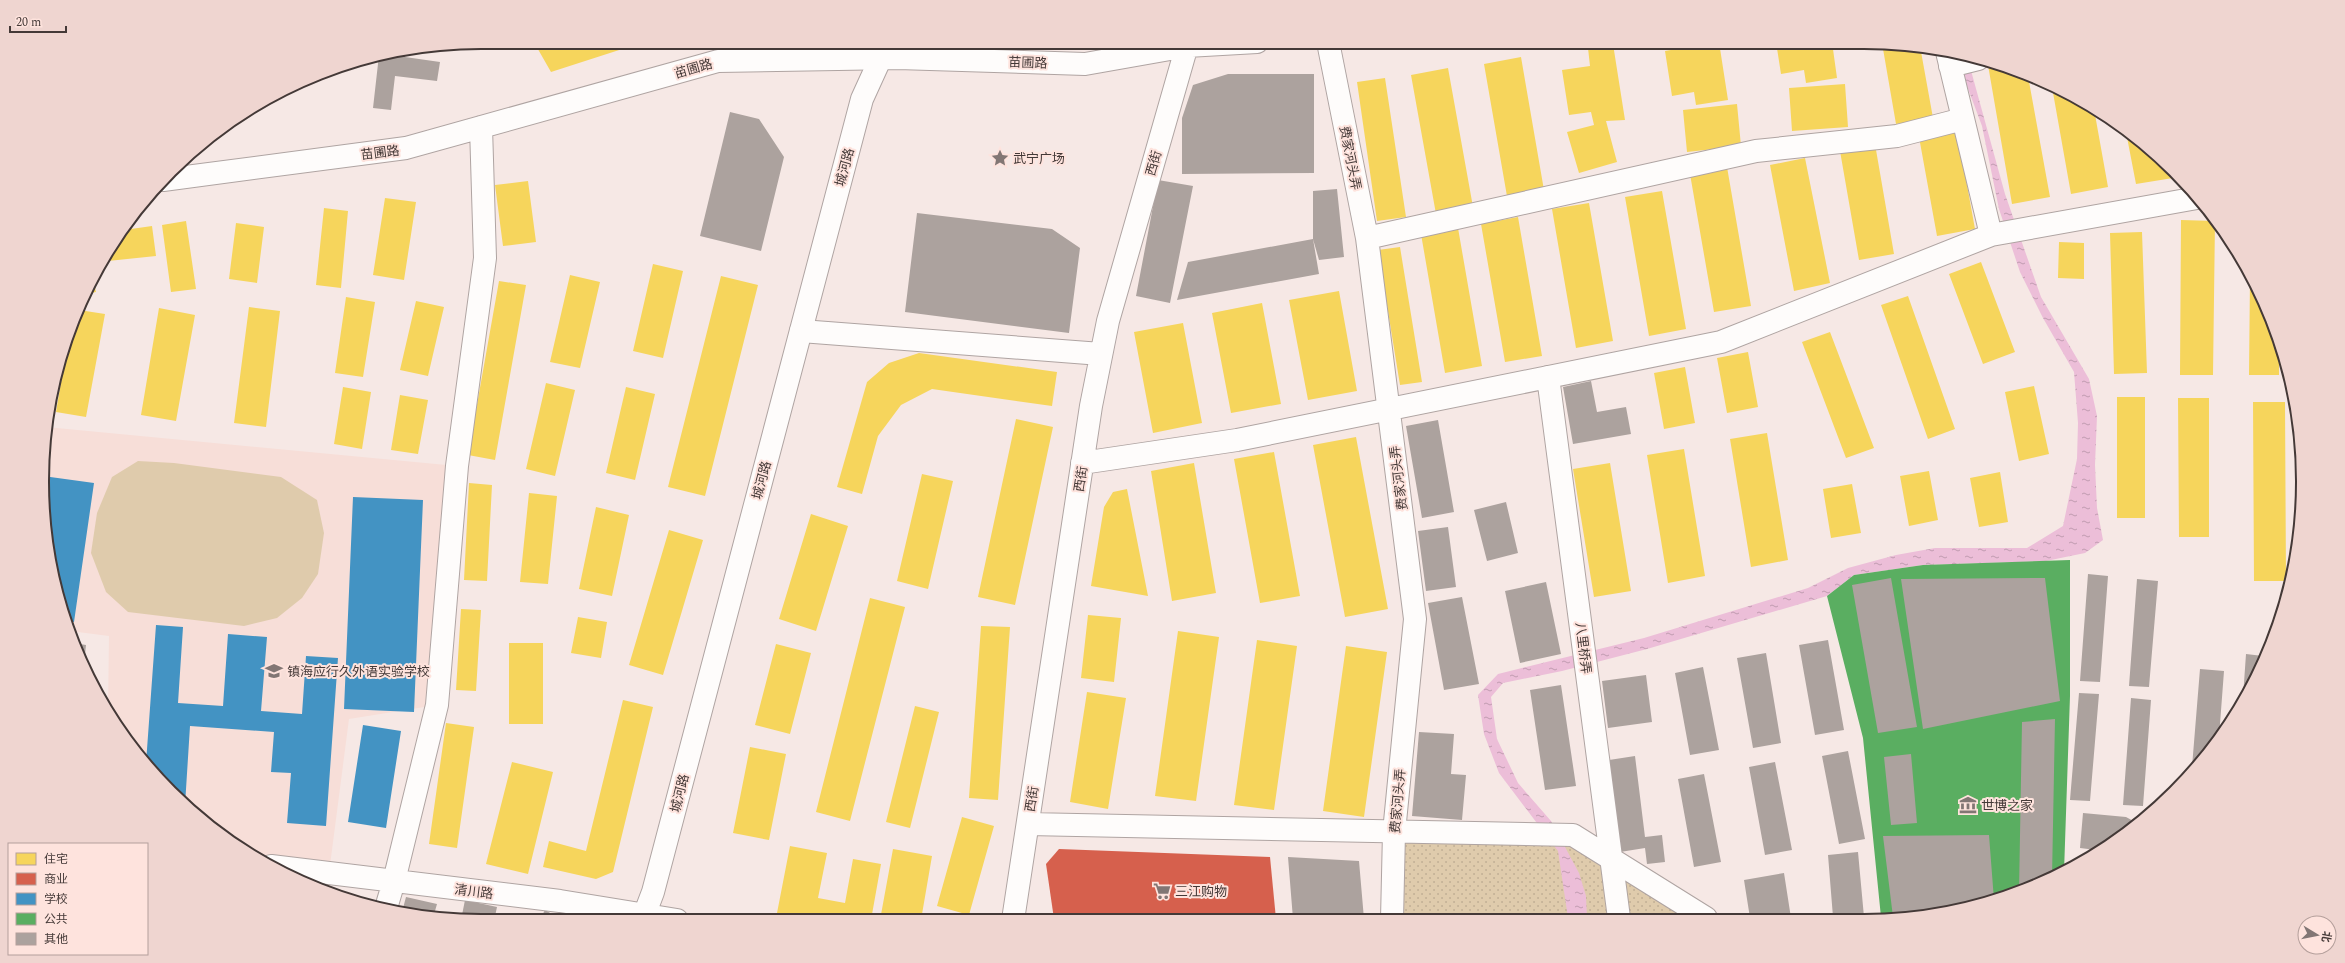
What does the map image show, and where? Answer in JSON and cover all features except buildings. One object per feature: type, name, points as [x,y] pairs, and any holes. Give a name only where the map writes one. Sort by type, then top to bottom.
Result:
[{"type":"street","name":"苗圃路","points":[[174,178],[406,148],[718,61],[884,50],[1085,64],[1162,49]]},
{"type":"street","name":"西街","points":[[1013,914],[1013,906],[1028,824],[1082,463],[1101,354],[1108,321],[1186,49]]},
{"type":"street","name":"费家河头弄","points":[[1329,49],[1367,238],[1390,409],[1415,619],[1394,832],[1392,914]]},
{"type":"street","name":"城河路","points":[[645,914],[654,892],[862,99],[884,50]]},
{"type":"street","points":[[1948,59],[1991,235]]},
{"type":"street","points":[[1367,238],[1756,151],[1897,136],[1963,119]]},
{"type":"street","points":[[387,903],[437,705],[457,466],[485,258],[481,127]]},
{"type":"street","points":[[1082,463],[1237,440],[1721,342],[1991,235],[2191,199]]},
{"type":"street","points":[[801,331],[1101,354]]},
{"type":"street","name":"八里桥弄","points":[[1548,377],[1618,914]]},
{"type":"street","points":[[1028,824],[1573,835],[1700,914]]},
{"type":"street","name":"清川路","points":[[288,868],[560,901],[623,914]]},
{"type":"shaded area","name":"镇海应行久外语实验学校","points":[[53,428],[457,466],[437,705],[349,719],[329,873],[288,868],[265,856],[218,825],[196,807],[156,767],[138,745],[108,700],[109,636],[76,632],[64,593],[57,566],[50,510],[49,482]]},
{"type":"shaded area","points":[[138,461],[174,463],[281,477],[317,500],[324,533],[318,574],[302,598],[277,618],[244,626],[128,612],[106,592],[91,553],[97,513],[112,477]]},
{"type":"shaded area","points":[[1394,832],[1573,835],[1693,914],[1392,914]]},
{"type":"water","points":[[1957,59],[1969,62],[2005,194],[2041,297],[2089,379],[2097,416],[2095,465],[2097,508],[2103,540],[2085,553],[2046,561],[1923,565],[1854,575],[1827,596],[1647,649],[1562,671],[1503,683],[1491,697],[1497,739],[1518,783],[1551,821],[1579,873],[1586,896],[1587,914],[1567,914],[1558,851],[1499,773],[1484,734],[1478,695],[1498,674],[1644,638],[1808,588],[1848,568],[1896,555],[1935,548],[2027,548],[2063,526],[2077,459],[2078,423],[2074,372],[2043,318],[2020,272],[1999,209],[1982,126]]},
{"type":"place","name":"武宁广场","points":[[1000,158]]},
{"type":"place","name":"镇海应行久外语实验学校","points":[[274,671]]},
{"type":"place","name":"世博之家","points":[[1968,805]]},
{"type":"place","name":"三江购物","points":[[1162,891]]}]
